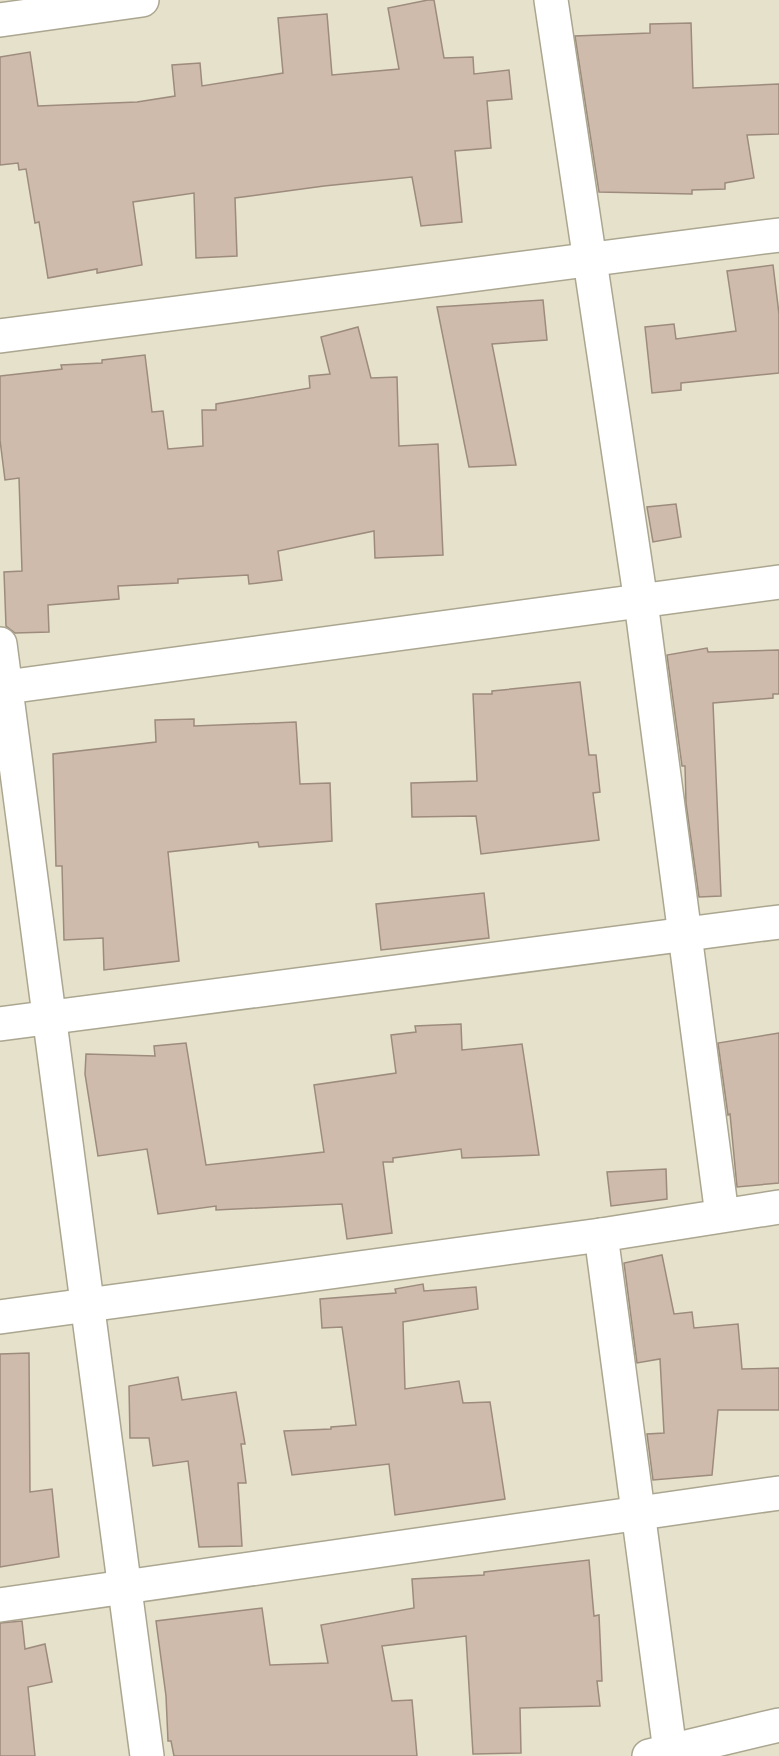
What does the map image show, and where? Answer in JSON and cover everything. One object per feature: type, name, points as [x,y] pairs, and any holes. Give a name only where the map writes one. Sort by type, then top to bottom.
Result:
[{"type":"street","points":[[0,20],[142,0]]},
{"type":"street","points":[[551,0],[641,602],[722,1215]]},
{"type":"street","points":[[0,336],[779,235]]},
{"type":"street","points":[[3,688],[779,582]]},
{"type":"street","points":[[0,644],[3,688],[147,1756]]},
{"type":"street","points":[[0,1024],[779,922]]},
{"type":"street","points":[[0,1317],[601,1235],[779,1207]]},
{"type":"street","points":[[601,1235],[638,1515],[659,1753],[779,1725]]},
{"type":"street","points":[[0,1605],[779,1493]]},
{"type":"building","points":[[434,0],[444,58],[473,57],[474,74],[509,70],[512,99],[487,101],[491,148],[455,151],[462,222],[421,226],[412,177],[235,198],[237,256],[196,258],[194,193],[133,202],[142,265],[97,273],[97,269],[48,278],[39,222],[35,223],[26,169],[19,170],[18,163],[0,165],[0,57],[30,52],[38,106],[137,102],[175,96],[172,65],[200,63],[202,86],[283,73],[278,18],[327,14],[332,75],[399,69],[388,8]]},
{"type":"building","points":[[691,23],[693,88],[779,84],[779,134],[747,135],[754,178],[725,183],[725,189],[692,190],[692,194],[599,192],[575,36],[650,33],[650,24]]},
{"type":"building","points":[[773,265],[779,314],[779,373],[681,383],[681,390],[652,393],[645,327],[674,324],[676,339],[736,331],[727,271]]},
{"type":"building","points":[[543,300],[547,340],[492,344],[516,465],[469,467],[437,307]]},
{"type":"building","points":[[358,327],[371,378],[397,377],[399,446],[438,444],[443,555],[375,558],[374,531],[278,551],[282,580],[249,584],[248,575],[178,579],[178,583],[118,586],[119,599],[48,605],[49,632],[15,633],[6,626],[4,572],[22,571],[19,478],[5,480],[0,440],[0,376],[62,369],[61,365],[102,363],[102,360],[145,355],[152,412],[163,411],[168,449],[203,446],[202,410],[216,410],[216,404],[310,388],[309,376],[330,374],[321,337]]},
{"type":"building","points":[[676,504],[681,537],[653,542],[647,507]]},
{"type":"building","points":[[707,648],[708,652],[779,650],[779,694],[773,694],[773,698],[713,703],[721,896],[699,897],[686,803],[685,766],[682,766],[667,655]]},
{"type":"building","points":[[580,682],[589,755],[596,755],[600,792],[593,793],[599,840],[481,854],[476,816],[412,817],[411,783],[477,781],[473,694],[492,694],[492,691]]},
{"type":"building","points":[[194,719],[194,726],[296,722],[300,784],[330,783],[332,841],[259,847],[258,842],[168,852],[179,961],[104,970],[103,938],[64,940],[62,866],[56,866],[53,754],[156,742],[155,720]]},
{"type":"building","points":[[484,893],[489,938],[381,950],[376,904]]},
{"type":"building","points":[[461,1024],[462,1050],[522,1044],[539,1155],[462,1158],[461,1149],[393,1158],[393,1162],[383,1162],[392,1233],[347,1239],[342,1204],[216,1210],[216,1206],[158,1214],[147,1149],[98,1156],[85,1074],[86,1054],[155,1056],[154,1046],[186,1043],[206,1165],[324,1152],[314,1085],[396,1073],[391,1035],[416,1032],[415,1026]]},
{"type":"building","points":[[779,1033],[779,1183],[737,1187],[730,1114],[728,1115],[718,1043]]},
{"type":"building","points":[[666,1169],[667,1199],[611,1206],[607,1172]]},
{"type":"building","points":[[662,1255],[674,1314],[692,1312],[694,1328],[738,1324],[742,1369],[779,1368],[779,1410],[718,1410],[712,1475],[653,1480],[647,1434],[664,1433],[660,1359],[637,1363],[624,1263]]},
{"type":"building","points":[[423,1284],[424,1291],[476,1287],[478,1309],[403,1322],[405,1389],[459,1381],[463,1403],[490,1402],[505,1499],[395,1515],[389,1464],[292,1475],[284,1431],[331,1429],[331,1427],[356,1425],[342,1327],[322,1328],[320,1299],[396,1293],[395,1289]]},
{"type":"building","points":[[29,1353],[30,1492],[52,1489],[59,1557],[0,1567],[0,1354]]},
{"type":"building","points":[[178,1377],[182,1400],[236,1392],[245,1444],[241,1444],[246,1483],[238,1483],[242,1546],[199,1547],[188,1461],[153,1466],[149,1438],[130,1438],[129,1386]]},
{"type":"building","points":[[589,1560],[594,1616],[599,1615],[602,1681],[597,1681],[600,1706],[520,1708],[521,1753],[473,1754],[466,1636],[382,1646],[392,1701],[412,1700],[417,1756],[174,1756],[171,1741],[168,1741],[166,1696],[156,1621],[262,1608],[270,1665],[328,1663],[321,1625],[414,1608],[412,1579],[484,1575],[484,1572]]},
{"type":"building","points":[[22,1621],[25,1649],[45,1644],[52,1682],[28,1687],[35,1756],[0,1756],[0,1623]]}]
